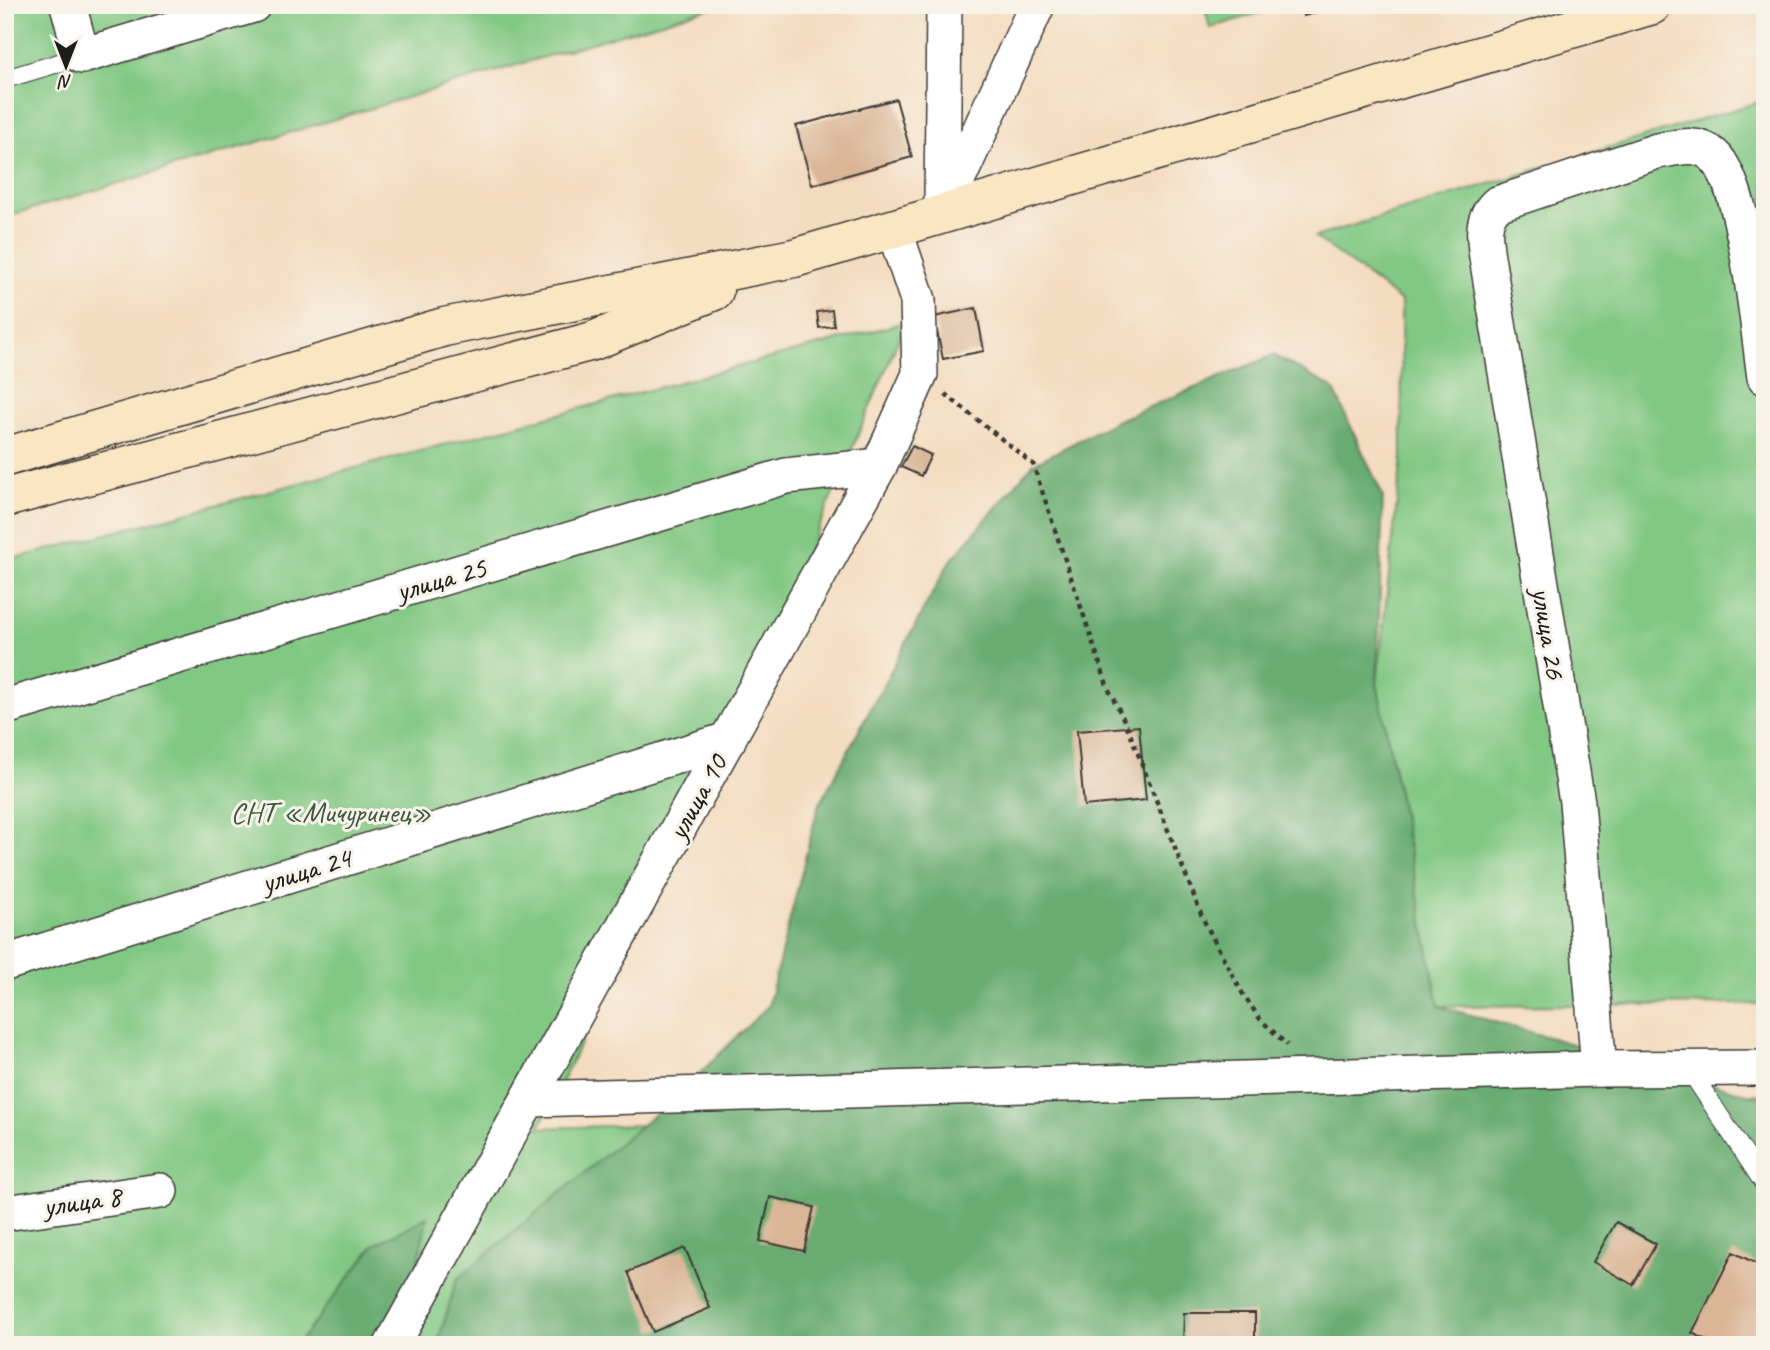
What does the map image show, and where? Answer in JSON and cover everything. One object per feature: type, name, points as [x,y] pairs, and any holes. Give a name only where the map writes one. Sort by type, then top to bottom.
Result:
[{"type":"main road","points":[[5,457],[444,327],[794,258],[1652,5]]},
{"type":"main road","points":[[5,498],[593,341],[794,258]]},
{"type":"street","points":[[68,5],[82,56],[253,5]]},
{"type":"street","points":[[942,214],[944,5]]},
{"type":"street","points":[[942,214],[1037,5]]},
{"type":"street","name":"улица 26","points":[[1599,1069],[1577,802],[1484,238],[1489,212],[1497,204],[1657,151],[1684,146],[1700,147],[1713,154],[1724,167],[1733,187],[1758,274]]},
{"type":"street","name":"улица 10","points":[[392,1345],[879,466],[920,374],[918,300],[894,229]]},
{"type":"street","points":[[1758,274],[1765,377]]},
{"type":"street","name":"улица 25","points":[[5,707],[786,476],[879,466]]},
{"type":"street","name":"улица 24","points":[[5,963],[728,740]]},
{"type":"street","points":[[530,1100],[1599,1069],[1765,1068]]},
{"type":"street","name":"улица 8","points":[[5,1213],[160,1191]]},
{"type":"lane","points":[[5,79],[82,56]]},
{"type":"lane","points":[[1689,1069],[1765,1185]]},
{"type":"path","points":[[920,374],[1033,464],[1108,688],[1127,726],[1203,919],[1241,991],[1260,1019],[1320,1077]]},
{"type":"green space","points":[[5,5],[719,5],[5,217]]},
{"type":"green space","points":[[1204,5],[1286,5],[1210,28]]},
{"type":"green space","points":[[1765,100],[1765,1004],[1439,1006],[1377,683],[1402,457],[1401,301],[1315,237]]},
{"type":"green space","name":"СНТ «Мичуринец»","points":[[906,322],[728,740],[539,1128],[1765,1094],[1765,1345],[5,1345],[5,561]]},
{"type":"green space","points":[[1273,355],[1333,388],[1383,496],[1377,683],[1439,1006],[1765,1099],[1765,1345],[437,1345],[457,1279],[681,1092],[768,1006],[818,807],[948,564],[1033,464],[1116,421]]},
{"type":"green space","points":[[427,1217],[406,1325],[392,1345],[297,1345],[374,1245]]},
{"type":"building","points":[[1300,5],[1336,5],[1336,6],[1304,16]]},
{"type":"building","points":[[896,99],[912,157],[812,185],[796,126]]},
{"type":"building","points":[[976,308],[984,351],[943,359],[934,317]]},
{"type":"building","points":[[832,310],[834,326],[819,328],[817,312]]},
{"type":"building","points":[[912,446],[931,455],[921,476],[901,467]]},
{"type":"building","points":[[1139,726],[1146,800],[1084,806],[1077,731]]},
{"type":"building","points":[[770,1197],[814,1207],[804,1251],[760,1241]]},
{"type":"building","points":[[1616,1222],[1656,1244],[1633,1285],[1593,1262]]},
{"type":"building","points":[[685,1248],[710,1308],[653,1332],[628,1272]]},
{"type":"building","points":[[1733,1252],[1765,1268],[1765,1345],[1716,1345],[1692,1333]]},
{"type":"building","points":[[1184,1313],[1255,1313],[1255,1345],[1183,1345]]}]
